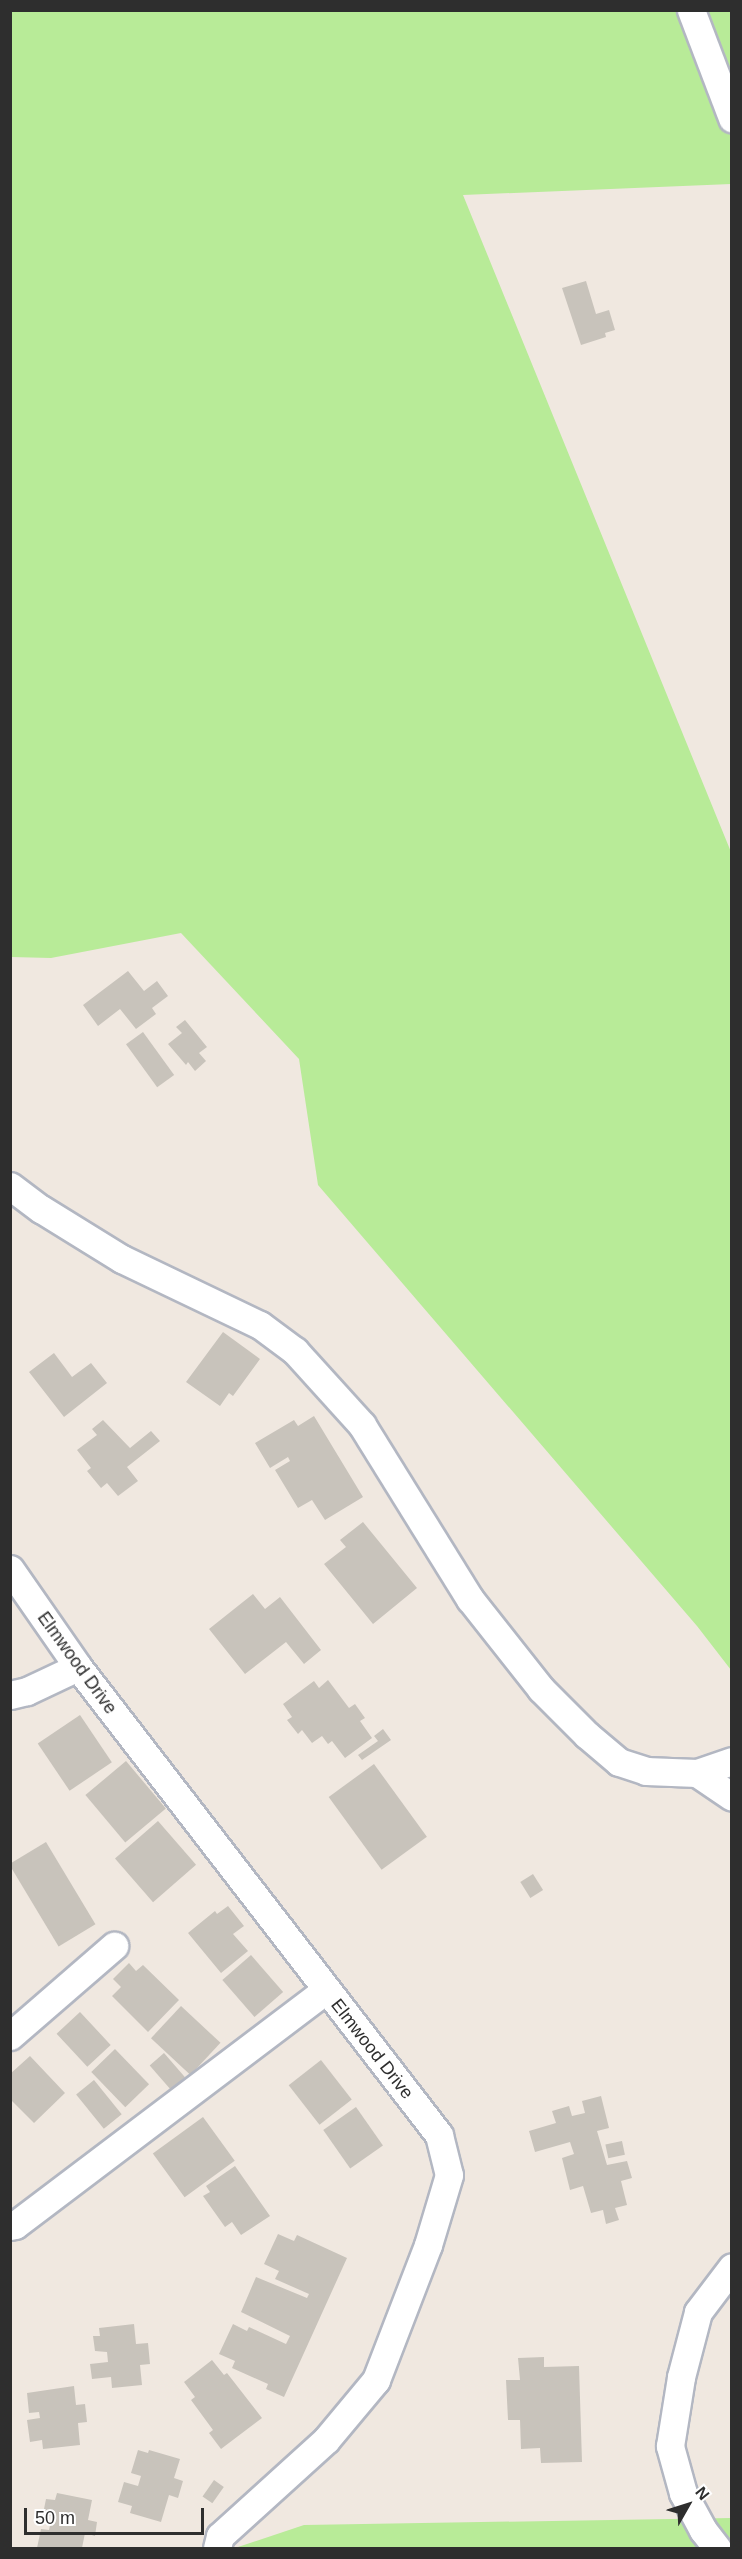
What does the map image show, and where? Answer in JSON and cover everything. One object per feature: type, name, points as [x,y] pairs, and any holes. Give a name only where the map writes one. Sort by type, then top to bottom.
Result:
[{"type":"street","points":[[691,10],[732,118]]},
{"type":"street","points":[[10,1186],[41,1209],[122,1259],[260,1325],[295,1351],[362,1425],[470,1599],[541,1689],[587,1735],[619,1761],[646,1772],[697,1773],[732,1761]]},
{"type":"street","name":"Elmwood Drive","points":[[10,1569],[78,1667],[439,2135],[449,2175],[428,2245],[376,2380],[326,2440],[220,2535],[217,2548]]},
{"type":"street","points":[[10,1695],[27,1691],[78,1667]]},
{"type":"street","points":[[697,1773],[732,1797]]},
{"type":"street","points":[[10,2036],[114,1946]]},
{"type":"street","points":[[10,2226],[15,2225],[326,1990]]},
{"type":"street","points":[[717,2548],[703,2530],[683,2493],[670,2446],[681,2377],[698,2312],[732,2266]]},
{"type":"green space","points":[[11,11],[731,11],[731,184],[463,195],[731,852],[731,1670],[697,1626],[318,1185],[299,1059],[181,933],[51,958],[11,957]]},
{"type":"green space","points":[[731,2518],[731,2548],[235,2548],[304,2525]]},
{"type":"building","points":[[586,281],[596,314],[609,310],[615,330],[605,333],[606,337],[581,345],[562,288]]},
{"type":"building","points":[[128,971],[144,991],[157,981],[168,996],[152,1008],[156,1014],[136,1029],[120,1009],[98,1026],[83,1005]]},
{"type":"building","points":[[185,1020],[207,1047],[199,1053],[206,1061],[195,1071],[188,1062],[186,1065],[168,1044],[182,1033],[176,1027]]},
{"type":"building","points":[[143,1032],[174,1075],[157,1087],[126,1044]]},
{"type":"building","points":[[223,1332],[260,1359],[233,1396],[229,1393],[220,1406],[186,1382]]},
{"type":"building","points":[[54,1353],[72,1377],[91,1363],[107,1383],[64,1417],[29,1372]]},
{"type":"building","points":[[314,1416],[363,1497],[325,1520],[312,1500],[298,1508],[275,1470],[290,1461],[288,1457],[270,1468],[255,1443],[294,1420],[298,1426]]},
{"type":"building","points":[[103,1420],[130,1448],[151,1431],[160,1441],[127,1467],[138,1481],[118,1496],[107,1483],[101,1488],[87,1471],[91,1468],[77,1450],[97,1435],[92,1429]]},
{"type":"building","points":[[363,1522],[417,1588],[373,1624],[324,1564],[346,1547],[340,1540]]},
{"type":"building","points":[[253,1594],[265,1609],[280,1597],[321,1650],[304,1664],[286,1642],[245,1674],[209,1629]]},
{"type":"building","points":[[328,1680],[349,1708],[355,1704],[365,1718],[360,1721],[372,1738],[345,1758],[332,1741],[328,1744],[322,1736],[312,1743],[302,1730],[298,1734],[287,1720],[292,1717],[283,1704],[314,1681],[319,1688]]},
{"type":"building","points":[[80,1715],[112,1762],[70,1791],[38,1744]]},
{"type":"building","points":[[383,1729],[391,1740],[362,1760],[358,1755],[378,1741],[374,1736]]},
{"type":"building","points":[[126,1761],[166,1808],[125,1843],[85,1795]]},
{"type":"building","points":[[374,1764],[427,1837],[382,1870],[329,1797]]},
{"type":"building","points":[[158,1821],[196,1865],[153,1902],[115,1858]]},
{"type":"building","points":[[46,1842],[95,1924],[59,1946],[10,1866]]},
{"type":"building","points":[[533,1874],[543,1890],[530,1898],[520,1882]]},
{"type":"building","points":[[228,1906],[244,1926],[233,1934],[248,1951],[221,1973],[188,1933],[215,1911],[217,1914]]},
{"type":"building","points":[[251,1955],[283,1992],[254,2017],[222,1980]]},
{"type":"building","points":[[129,1963],[136,1971],[143,1965],[179,2000],[148,2032],[112,1996],[121,1987],[113,1979]]},
{"type":"building","points":[[181,2006],[220,2043],[190,2075],[151,2038]]},
{"type":"building","points":[[80,2012],[111,2045],[87,2067],[57,2034]]},
{"type":"building","points":[[115,2049],[149,2084],[125,2107],[91,2072]]},
{"type":"building","points":[[164,2053],[185,2077],[171,2090],[150,2065]]},
{"type":"building","points":[[30,2056],[65,2093],[34,2123],[10,2099],[10,2074]]},
{"type":"building","points":[[321,2060],[352,2099],[319,2125],[289,2085]]},
{"type":"building","points":[[94,2080],[122,2114],[104,2129],[76,2094]]},
{"type":"building","points":[[601,2096],[609,2128],[597,2131],[607,2165],[627,2161],[632,2178],[621,2181],[627,2205],[615,2208],[619,2220],[606,2224],[603,2210],[591,2213],[583,2186],[570,2190],[562,2158],[574,2154],[570,2142],[535,2152],[529,2131],[556,2123],[552,2111],[569,2106],[572,2116],[585,2113],[582,2101]]},
{"type":"building","points":[[356,2107],[383,2146],[350,2168],[323,2130]]},
{"type":"building","points":[[203,2117],[235,2161],[185,2197],[153,2153]]},
{"type":"building","points":[[622,2141],[625,2155],[608,2158],[605,2145]]},
{"type":"building","points":[[235,2166],[270,2216],[241,2235],[232,2222],[225,2227],[203,2196],[210,2192],[206,2186]]},
{"type":"building","points":[[278,2234],[294,2241],[297,2235],[347,2258],[284,2397],[266,2389],[268,2384],[232,2368],[235,2361],[219,2354],[233,2324],[247,2331],[249,2327],[286,2344],[290,2336],[241,2312],[256,2277],[307,2298],[309,2294],[275,2279],[279,2271],[264,2264]]},
{"type":"building","points":[[134,2324],[136,2344],[148,2343],[150,2364],[140,2365],[142,2385],[112,2388],[111,2377],[92,2379],[90,2364],[108,2362],[107,2352],[95,2351],[93,2336],[100,2336],[99,2328]]},
{"type":"building","points":[[544,2357],[544,2367],[579,2366],[582,2462],[541,2463],[540,2448],[521,2449],[520,2420],[508,2420],[506,2380],[520,2380],[518,2358]]},
{"type":"building","points":[[212,2360],[224,2375],[227,2373],[262,2418],[221,2449],[209,2433],[213,2430],[191,2400],[195,2397],[184,2382]]},
{"type":"building","points":[[74,2386],[76,2405],[85,2404],[87,2422],[78,2423],[80,2445],[43,2449],[42,2440],[30,2442],[27,2420],[40,2418],[39,2412],[29,2413],[27,2393]]},
{"type":"building","points":[[138,2450],[148,2453],[149,2450],[180,2459],[174,2478],[183,2481],[178,2498],[169,2495],[161,2522],[130,2513],[132,2506],[118,2502],[124,2482],[138,2486],[141,2476],[131,2473]]},
{"type":"building","points":[[214,2480],[224,2487],[212,2503],[203,2496]]},
{"type":"building","points":[[57,2493],[92,2500],[88,2520],[97,2522],[95,2536],[85,2533],[82,2548],[37,2548],[41,2529],[49,2530],[52,2516],[43,2514],[46,2499],[55,2500]]}]
